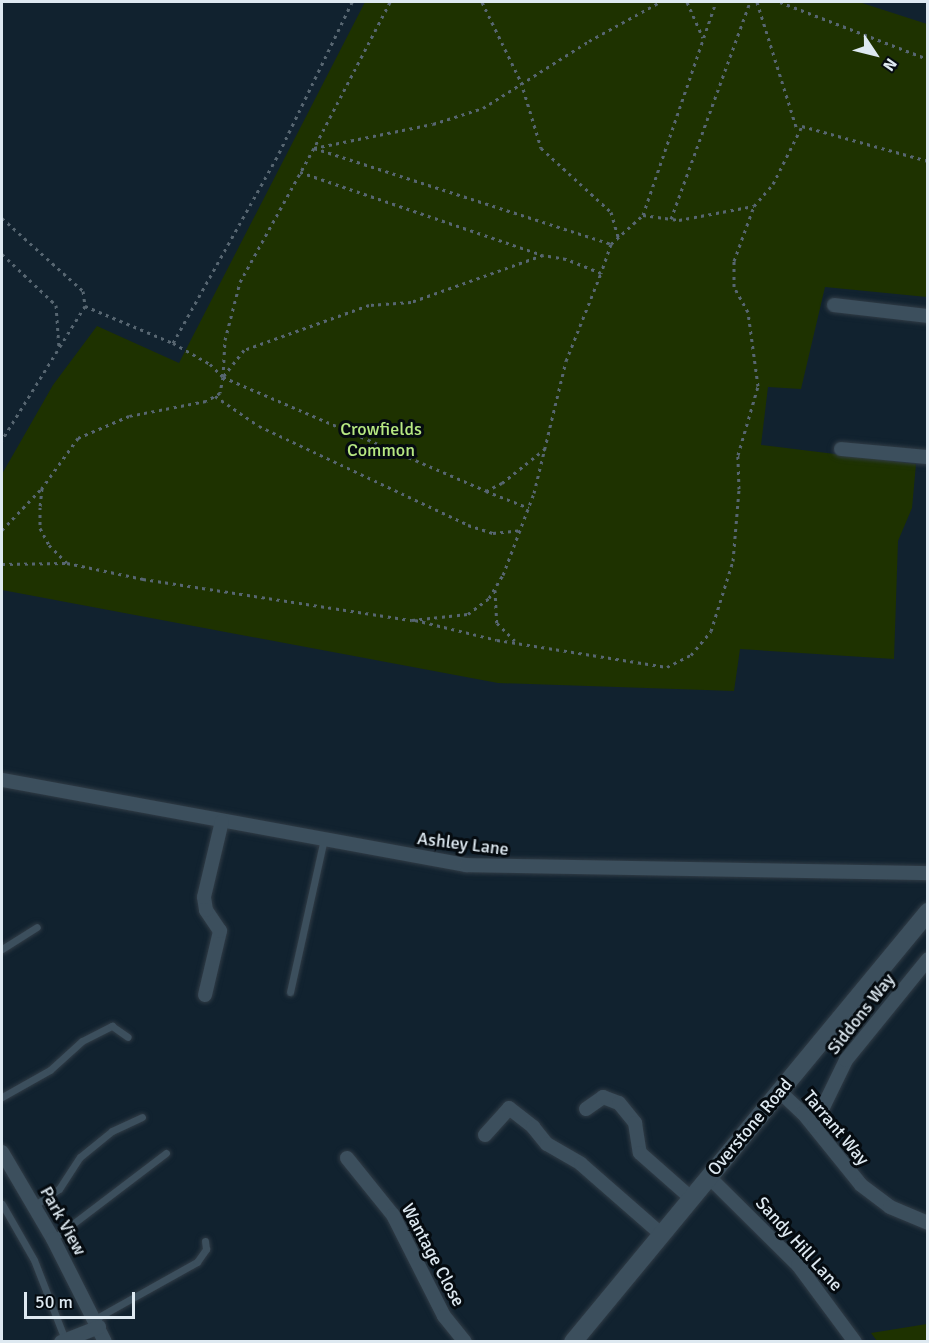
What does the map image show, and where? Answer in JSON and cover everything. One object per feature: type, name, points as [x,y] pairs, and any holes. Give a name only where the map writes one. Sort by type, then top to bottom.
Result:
[{"type":"street","points":[[834,304],[927,316]]},
{"type":"street","points":[[841,449],[927,456]]},
{"type":"street","name":"Ashley Lane","points":[[2,780],[222,821],[491,867],[927,873]]},
{"type":"street","points":[[205,995],[220,931],[206,910],[204,897],[222,821]]},
{"type":"street","name":"Overstone Road","points":[[573,1341],[927,912]]},
{"type":"street","name":"Siddons Way","points":[[813,1126],[846,1060],[927,959]]},
{"type":"street","name":"Tarrant Way","points":[[779,1091],[813,1126],[844,1168],[874,1196],[927,1223]]},
{"type":"street","points":[[586,1109],[603,1097],[619,1102],[635,1123],[640,1153],[692,1198]]},
{"type":"street","points":[[485,1135],[509,1108],[533,1127],[547,1144],[581,1164],[661,1234]]},
{"type":"street","name":"Park View","points":[[2,1152],[53,1239],[105,1341]]},
{"type":"street","name":"Wantage Close","points":[[347,1158],[393,1215],[444,1316],[465,1341]]},
{"type":"street","name":"Sandy Hill Lane","points":[[709,1177],[798,1265],[855,1341]]},
{"type":"street","points":[[64,1341],[97,1323]]},
{"type":"lane","points":[[290,992],[324,839]]},
{"type":"lane","points":[[2,949],[38,927]]},
{"type":"lane","points":[[2,1097],[45,1073],[82,1041],[112,1026],[128,1037]]},
{"type":"lane","points":[[35,1206],[59,1189],[80,1156],[112,1131],[142,1117]]},
{"type":"lane","points":[[53,1239],[166,1153]]},
{"type":"lane","points":[[2,1203],[34,1260],[64,1341]]},
{"type":"lane","points":[[97,1323],[198,1262],[206,1249],[206,1241]]},
{"type":"path","points":[[173,343],[279,153],[352,2]]},
{"type":"path","points":[[2,530],[42,488],[78,438],[93,429],[129,416],[206,401],[220,393],[225,340],[240,282],[314,148],[390,2]]},
{"type":"path","points":[[482,2],[521,82],[541,148],[611,212],[618,238]]},
{"type":"path","points":[[314,148],[453,118],[483,108],[521,82],[660,2]]},
{"type":"path","points":[[687,2],[703,40]]},
{"type":"path","points":[[412,620],[468,614],[489,598],[495,588],[529,508],[546,448],[566,361],[602,273],[611,244],[644,215],[716,2]]},
{"type":"path","points":[[671,219],[750,2]]},
{"type":"path","points":[[757,2],[797,130]]},
{"type":"path","points":[[780,2],[927,60]]},
{"type":"path","points":[[2,564],[67,563],[142,579],[412,620],[517,643],[667,667],[691,655],[711,631],[733,561],[739,489],[738,454],[758,386],[748,312],[734,286],[734,261],[754,206],[773,184],[797,130],[802,126],[927,161]]},
{"type":"path","points":[[314,148],[611,244]]},
{"type":"path","points":[[300,172],[543,255],[566,259],[602,273]]},
{"type":"path","points":[[644,215],[671,219],[754,206]]},
{"type":"path","points":[[2,218],[83,291],[85,306],[2,440]]},
{"type":"path","points":[[2,254],[56,305],[58,349]]},
{"type":"path","points":[[223,376],[244,350],[369,304],[411,302],[543,255]]},
{"type":"path","points":[[85,306],[173,343],[210,364],[223,376],[529,508]]},
{"type":"path","points":[[215,396],[259,426],[446,516],[493,533],[520,530]]},
{"type":"path","points":[[486,491],[502,483],[546,448]]},
{"type":"path","points":[[42,488],[40,528],[49,545],[67,563]]},
{"type":"path","points":[[495,588],[497,623],[517,643]]},
{"type":"green space","name":"Crowfields Common","points":[[365,2],[859,2],[927,24],[927,297],[825,287],[801,389],[768,387],[761,445],[916,464],[912,508],[898,541],[894,659],[740,649],[734,691],[498,683],[2,590],[2,474],[53,385],[97,326],[179,363]]},
{"type":"green space","points":[[927,1324],[927,1341],[877,1341],[871,1333]]}]
